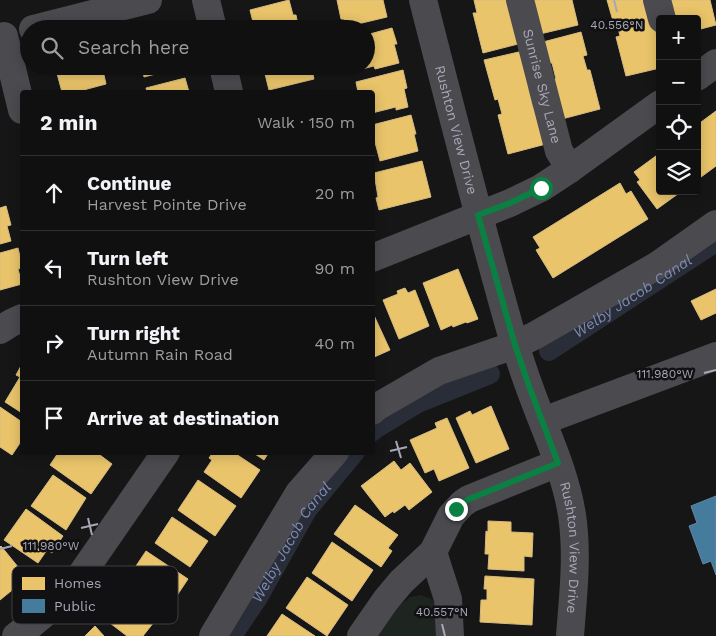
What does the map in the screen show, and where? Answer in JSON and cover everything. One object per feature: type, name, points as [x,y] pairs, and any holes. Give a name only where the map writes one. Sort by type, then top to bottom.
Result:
[{"type":"street","points":[[69,20],[148,0]]},
{"type":"street","points":[[206,0],[211,20]]},
{"type":"street","name":"Rushton View Drive","points":[[422,0],[478,215],[515,345],[567,490],[574,542],[570,636]]},
{"type":"street","name":"Sunrise Sky Lane","points":[[520,0],[559,151],[570,168]]},
{"type":"street","points":[[657,0],[661,15]]},
{"type":"street","points":[[11,34],[20,96]]},
{"type":"street","points":[[701,74],[716,63]]},
{"type":"street","points":[[224,75],[228,90]]},
{"type":"street","points":[[375,257],[534,192],[659,105]]},
{"type":"street","points":[[375,408],[439,371],[515,345],[534,336],[658,266],[716,224]]},
{"type":"street","points":[[0,330],[20,319]]},
{"type":"street","points":[[543,421],[716,356]]},
{"type":"street","points":[[88,566],[160,455]]},
{"type":"street","points":[[213,636],[299,493],[332,455]]},
{"type":"street","points":[[361,636],[401,582],[433,552],[451,516],[462,504],[469,499],[558,463]]},
{"type":"street","points":[[433,552],[448,599],[450,636]]},
{"type":"street","points":[[16,636],[32,624]]},
{"type":"shaded area","points":[[421,595],[433,600],[437,613],[436,636],[378,636],[400,605],[410,597]]},
{"type":"building: Homes","points":[[289,0],[293,15],[296,15],[297,20],[252,20],[250,10]]},
{"type":"building: Homes","points":[[337,0],[383,0],[387,17],[374,20],[341,19]]},
{"type":"building: Homes","points":[[474,0],[508,0],[522,43],[483,53],[473,13],[477,13]]},
{"type":"building: Homes","points":[[532,0],[572,0],[578,25],[540,34]]},
{"type":"building: Homes","points":[[607,0],[647,0],[647,14],[651,28],[654,27],[656,34],[656,69],[626,76],[616,37],[620,36],[616,20],[613,21]]},
{"type":"building: Homes","points":[[670,0],[710,0],[716,25],[701,29],[701,15],[674,15]]},
{"type":"building: Homes","points":[[392,28],[397,44],[394,44],[399,63],[375,69],[375,33]]},
{"type":"building: Homes","points":[[581,32],[587,55],[583,56],[587,70],[590,70],[600,109],[562,119],[552,79],[556,79],[552,63],[549,63],[543,42]]},
{"type":"building: Homes","points":[[523,51],[529,91],[533,107],[536,106],[546,144],[508,154],[498,115],[502,114],[498,99],[495,100],[484,60]]},
{"type":"building: Homes","points":[[403,70],[407,88],[404,89],[408,107],[396,110],[396,107],[375,112],[375,90],[358,90],[356,82]]},
{"type":"building: Homes","points":[[57,75],[104,75],[106,84],[84,90],[61,90]]},
{"type":"building: Homes","points":[[265,75],[313,75],[314,79],[269,90]]},
{"type":"building: Homes","points":[[185,78],[188,90],[146,90],[146,88]]},
{"type":"building: Homes","points":[[716,111],[716,166],[701,177],[701,150],[701,122]]},
{"type":"building: Homes","points":[[411,115],[418,151],[380,161],[375,142],[375,124]]},
{"type":"building: Homes","points":[[656,156],[656,195],[676,195],[657,209],[637,182],[640,180],[634,172]]},
{"type":"building: Homes","points":[[422,161],[431,197],[379,210],[376,198],[378,197],[375,173]]},
{"type":"building: Homes","points":[[620,183],[626,194],[631,191],[648,219],[553,278],[536,250],[540,248],[533,237]]},
{"type":"building: Homes","points":[[6,206],[11,225],[7,226],[11,241],[0,244],[0,208]]},
{"type":"building: Homes","points":[[18,248],[20,256],[20,268],[18,269],[20,285],[0,290],[0,253]]},
{"type":"building: Homes","points":[[458,269],[478,319],[453,327],[452,325],[441,330],[423,283]]},
{"type":"building: Homes","points":[[405,288],[408,293],[415,290],[429,326],[399,339],[383,300],[398,294],[397,291]]},
{"type":"building: Homes","points":[[716,289],[716,313],[701,320],[691,301]]},
{"type":"building: Homes","points":[[375,318],[390,350],[375,357]]},
{"type":"building: Homes","points":[[20,368],[20,377],[16,375]]},
{"type":"building: Homes","points":[[20,377],[20,412],[5,402]]},
{"type":"building: Homes","points":[[491,406],[509,449],[476,463],[456,418],[470,411],[472,415]]},
{"type":"building: Homes","points":[[0,407],[20,421],[20,443],[12,455],[0,447]]},
{"type":"building: Homes","points":[[447,418],[469,468],[439,481],[434,469],[425,473],[410,440],[437,428],[435,423]]},
{"type":"building: Homes","points":[[57,455],[100,455],[112,464],[91,494],[50,465]]},
{"type":"building: Homes","points":[[211,455],[238,455],[260,470],[241,498],[204,472],[212,460],[209,458]]},
{"type":"building: Homes","points":[[256,455],[267,455],[264,460]]},
{"type":"building: Homes","points":[[394,461],[401,470],[410,463],[432,492],[409,510],[405,505],[385,517],[361,486]]},
{"type":"building: Homes","points":[[53,475],[86,498],[66,530],[31,506]]},
{"type":"building: Homes","points":[[198,480],[236,506],[215,536],[178,510]]},
{"type":"building: Homes","points":[[355,505],[398,535],[388,548],[392,551],[381,567],[334,534]]},
{"type":"building: Homes","points":[[26,509],[63,536],[52,553],[47,550],[38,563],[4,540]]},
{"type":"building: Homes","points":[[172,517],[208,541],[190,567],[155,543]]},
{"type":"building: Homes","points":[[488,521],[511,522],[511,532],[533,533],[532,557],[524,556],[524,571],[488,569],[489,554],[485,554]]},
{"type":"building: Homes","points":[[332,542],[373,570],[352,601],[312,573]]},
{"type":"building: Homes","points":[[0,547],[17,566],[12,566],[12,590],[0,600]]},
{"type":"building: Homes","points":[[146,551],[168,566],[136,566]]},
{"type":"building: Homes","points":[[178,572],[188,579],[178,594]]},
{"type":"building: Homes","points":[[485,576],[534,579],[532,625],[480,622],[481,600],[487,600],[487,589],[484,589]]},
{"type":"building: Homes","points":[[307,577],[348,605],[327,636],[286,608]]},
{"type":"building: Homes","points":[[282,614],[315,636],[267,636]]},
{"type":"building: Homes","points":[[111,624],[152,624],[143,636],[127,636]]},
{"type":"building: Homes","points":[[95,626],[104,636],[85,636]]},
{"type":"building: Public","points":[[716,496],[716,575],[711,561],[703,564],[689,526],[697,523],[691,506]]},
{"type":"waterway","name":"Welby Jacob Canal","points":[[549,351],[716,242]]},
{"type":"waterway","name":"Welby Jacob Canal","points":[[375,429],[418,403],[490,374]]},
{"type":"waterway","name":"Welby Jacob Canal","points":[[232,636],[257,599],[307,510],[353,455]]},
{"type":"route","points":[[456,509],[469,499],[558,463],[515,345],[478,215],[510,203],[541,188]]}]
